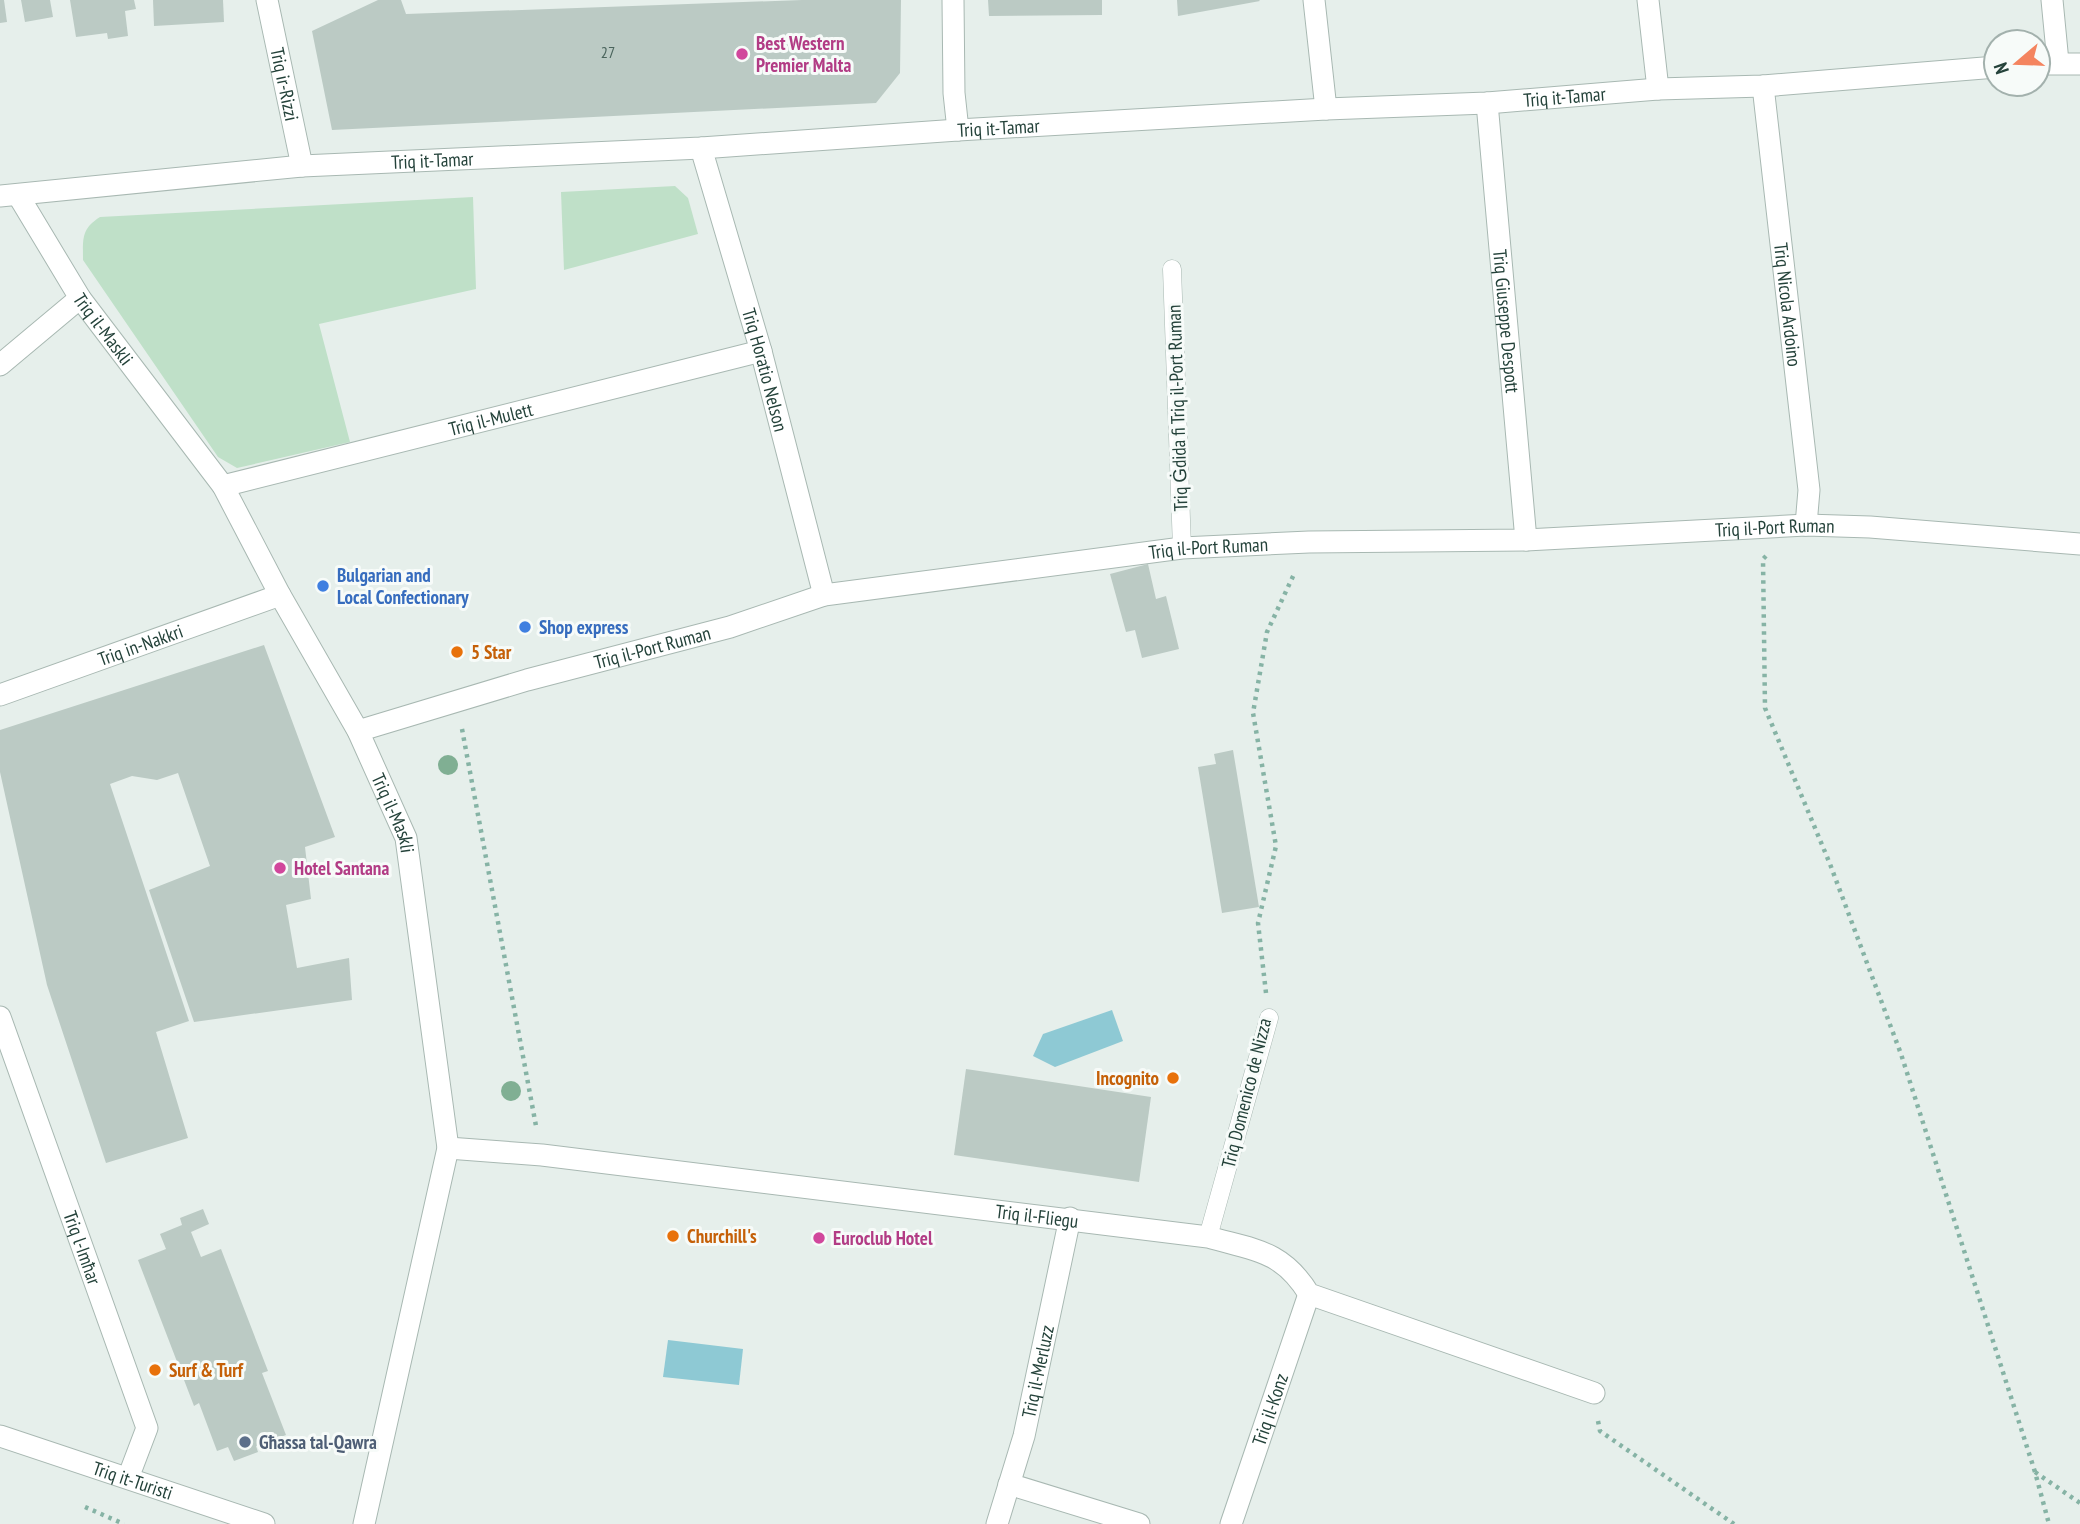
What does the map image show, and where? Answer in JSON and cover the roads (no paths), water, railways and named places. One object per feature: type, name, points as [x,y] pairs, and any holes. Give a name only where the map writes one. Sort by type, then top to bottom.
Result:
[{"type":"street","name":"Triq ir-Rizzi","points":[[267,0],[302,166]]},
{"type":"street","points":[[953,0],[954,93],[958,130]]},
{"type":"street","points":[[1314,0],[1326,110]]},
{"type":"street","points":[[1648,0],[1658,89]]},
{"type":"street","points":[[2050,28],[2052,0]]},
{"type":"street","points":[[2052,63],[2080,64]]},
{"type":"street","name":"Triq it-Tamar","points":[[9,195],[302,166],[701,148],[958,130],[1487,103],[1658,89],[1763,86],[1982,68]]},
{"type":"street","name":"Triq Nicola Ardoino","points":[[1763,86],[1808,490],[1805,526]]},
{"type":"street","name":"Triq Giuseppe Despott","points":[[1487,103],[1526,540]]},
{"type":"street","name":"Triq Horatio Nelson","points":[[701,148],[761,351],[824,595]]},
{"type":"street","name":"Triq il-Maskli","points":[[9,195],[80,298],[223,486],[280,595],[358,731],[406,838],[448,1148],[364,1524]]},
{"type":"street","points":[[0,365],[80,298]]},
{"type":"street","name":"Triq il-Mulett","points":[[223,486],[761,351]]},
{"type":"street","name":"Triq il-Port Ruman","points":[[358,731],[527,680],[730,627],[824,595],[1182,548],[1310,542],[1526,540],[1805,526],[1870,527],[2080,544]]},
{"type":"street","name":"Triq in-Nakkri","points":[[0,695],[280,595]]},
{"type":"street","name":"Triq l-Imħar","points":[[0,1017],[147,1428],[128,1478]]},
{"type":"street","name":"Triq il-Fliegu","points":[[448,1148],[542,1155],[1208,1237],[1270,1255],[1296,1273],[1309,1294]]},
{"type":"street","name":"Triq il-Merluzz","points":[[997,1524],[1024,1436],[1070,1218]]},
{"type":"street","points":[[1309,1294],[1594,1393]]},
{"type":"street","name":"Triq il-Konz","points":[[1231,1524],[1309,1294]]},
{"type":"street","name":"Triq it-Turisti","points":[[0,1436],[255,1523]]},
{"type":"street","points":[[1009,1484],[1139,1524]]},
{"type":"lane","name":"Triq Ġdida fi Triq il-Port Ruman","points":[[1172,269],[1182,548]]},
{"type":"lane","name":"Triq Domenico de Nizza","points":[[1208,1237],[1269,1018]]},
{"type":"water","points":[[1112,1010],[1123,1041],[1055,1067],[1033,1056],[1043,1034]]},
{"type":"water","points":[[668,1340],[743,1349],[739,1385],[663,1377]]},
{"type":"place","name":"Best Western Premier Malta","points":[[742,54]]},
{"type":"place","name":"Bulgarian and Local Confectionary","points":[[323,586]]},
{"type":"place","name":"Shop express","points":[[525,627]]},
{"type":"place","name":"5 Star","points":[[457,652]]},
{"type":"place","name":"Hotel Santana","points":[[280,868]]},
{"type":"place","name":"Incognito","points":[[1173,1078]]},
{"type":"place","name":"Churchill's","points":[[673,1236]]},
{"type":"place","name":"Euroclub Hotel","points":[[819,1238]]},
{"type":"place","name":"Surf & Turf","points":[[155,1370]]},
{"type":"place","name":"Għassa tal-Qawra","points":[[245,1442]]}]
